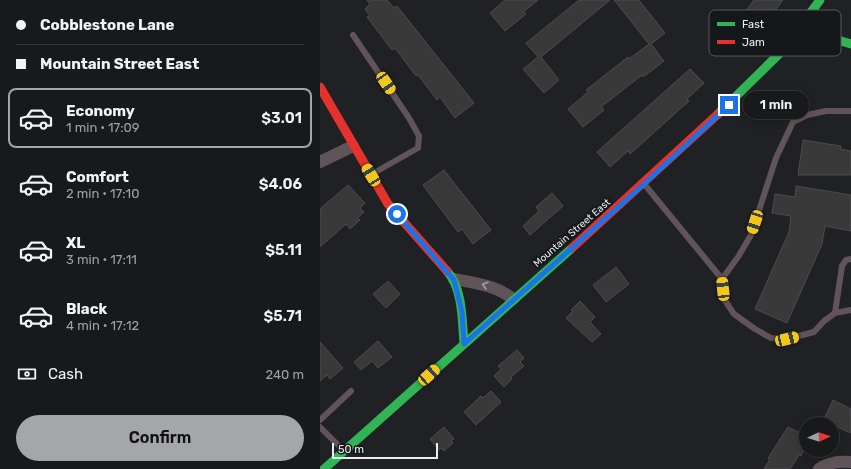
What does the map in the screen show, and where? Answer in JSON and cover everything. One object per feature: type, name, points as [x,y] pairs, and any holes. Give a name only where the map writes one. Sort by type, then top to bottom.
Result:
[{"type":"main road","name":"Mountain Street East","points":[[813,10],[820,0]]},
{"type":"main road","points":[[841,41],[851,44]]},
{"type":"main road","name":"Mountain Street East","points":[[324,469],[513,299],[644,184],[739,95],[777,56]]},
{"type":"main road","points":[[320,87],[388,204],[454,280],[462,312],[464,344]]},
{"type":"street","points":[[320,162],[353,146]]},
{"type":"street","points":[[454,280],[486,285],[504,292],[513,299]]},
{"type":"street","points":[[819,469],[824,465],[832,463],[851,462]]},
{"type":"lane","points":[[353,35],[409,118],[419,136],[418,148],[371,175]]},
{"type":"lane","points":[[722,279],[738,257],[751,235],[776,158],[793,122],[807,115],[826,111],[851,111]]},
{"type":"lane","points":[[644,184],[722,279],[724,299],[734,314],[755,329],[771,338],[787,339],[814,332],[824,321],[836,313],[851,310]]},
{"type":"lane","points":[[836,313],[842,266],[846,260],[851,259]]},
{"type":"lane","points":[[320,420],[351,391]]},
{"type":"lane","points":[[320,427],[344,451]]},
{"type":"building","points":[[367,0],[387,0],[394,8],[397,6],[474,103],[455,118],[440,97],[437,100],[418,75],[416,76],[395,48],[392,50],[367,17],[370,16],[365,9],[370,4]]},
{"type":"building","points":[[505,0],[538,0],[523,12],[526,14],[505,31],[490,13]]},
{"type":"building","points":[[579,0],[610,0],[541,57],[559,80],[544,93],[523,69],[538,57],[526,43]]},
{"type":"building","points":[[614,0],[639,0],[665,33],[651,44],[664,61],[643,77],[642,75],[601,107],[604,110],[583,127],[568,109],[588,92],[586,90],[628,57],[629,59],[649,44]]},
{"type":"building","points":[[754,0],[783,0],[775,10],[746,10]]},
{"type":"building","points":[[690,69],[704,83],[687,99],[689,101],[630,154],[628,151],[610,167],[597,152]]},
{"type":"building","points":[[803,140],[841,146],[840,149],[851,151],[851,175],[798,175]]},
{"type":"building","points":[[444,170],[491,230],[473,244],[462,229],[458,232],[423,185]]},
{"type":"building","points":[[348,185],[365,203],[360,208],[364,212],[357,218],[360,220],[350,229],[346,224],[320,247],[320,209]]},
{"type":"building","points":[[796,186],[851,195],[851,231],[825,226],[822,244],[787,323],[755,309],[789,232],[791,216],[772,213],[775,194],[795,197]]},
{"type":"building","points":[[552,193],[563,206],[530,235],[523,226],[539,211],[536,207]]},
{"type":"building","points":[[616,267],[629,284],[606,302],[593,285]]},
{"type":"building","points":[[388,281],[400,294],[386,308],[373,294]]},
{"type":"building","points":[[580,301],[595,317],[590,322],[601,334],[592,342],[566,318],[573,311],[571,310]]},
{"type":"building","points":[[378,341],[392,357],[378,368],[372,361],[361,370],[354,362]]},
{"type":"building","points":[[320,342],[343,368],[330,379],[327,375],[320,381]]},
{"type":"building","points":[[517,350],[524,358],[520,362],[524,366],[511,377],[512,379],[504,387],[494,376],[501,369],[498,366]]},
{"type":"building","points":[[491,391],[501,402],[476,425],[464,412],[481,396],[483,398]]},
{"type":"building","points":[[833,400],[851,409],[851,433],[839,428],[839,417],[825,417]]},
{"type":"building","points":[[444,427],[454,439],[451,441],[453,443],[444,451],[441,448],[439,450],[430,439]]},
{"type":"building","points":[[788,427],[799,432],[799,455],[790,469],[764,469],[770,459],[768,458]]},
{"type":"traffic: fast","points":[[813,10],[820,0]]},
{"type":"traffic: fast","points":[[841,41],[851,44]]},
{"type":"traffic: fast","points":[[718,114],[777,56]]},
{"type":"traffic: fast","points":[[324,469],[572,248]]},
{"type":"traffic: fast","points":[[447,271],[452,278],[459,296],[464,343]]},
{"type":"traffic: jam","points":[[320,87],[388,204],[447,271]]},
{"type":"traffic: jam","points":[[572,248],[718,114]]},
{"type":"route","points":[[397,214],[454,280],[462,312],[464,344],[644,184],[729,105]]}]
